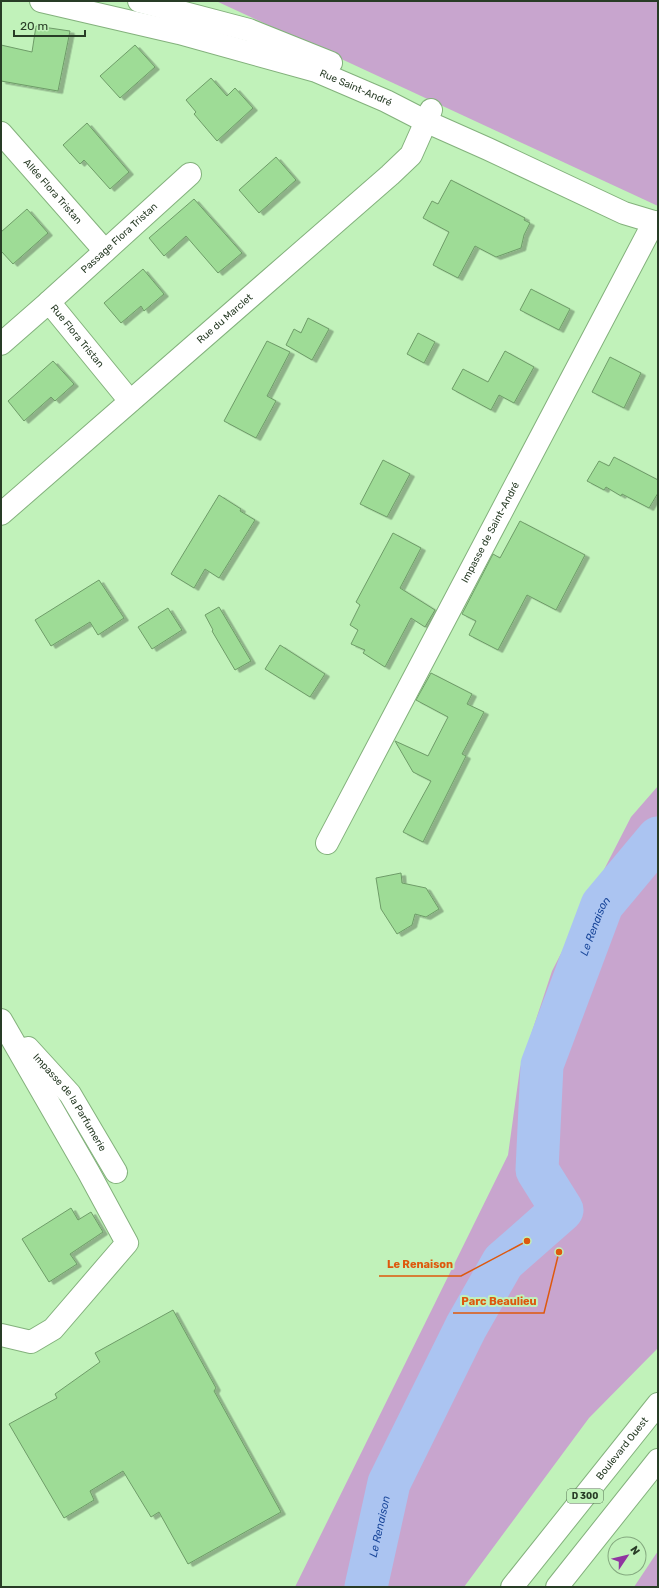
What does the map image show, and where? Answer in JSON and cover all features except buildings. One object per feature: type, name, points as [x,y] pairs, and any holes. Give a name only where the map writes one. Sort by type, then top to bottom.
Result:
[{"type":"street","name":"Rue Saint-André","points":[[41,1],[179,33],[316,71],[386,101],[428,116]]},
{"type":"street","name":"Rue Saint-André","points":[[138,1],[249,30],[321,59],[488,149],[624,213],[656,223]]},
{"type":"street","name":"Rue du Marclet","points":[[1,514],[396,170],[411,155],[428,116]]},
{"type":"street","name":"Allée Flora Tristan","points":[[1,133],[105,251]]},
{"type":"street","name":"Passage Flora Tristan","points":[[49,302],[190,174]]},
{"type":"street","name":"Impasse de Saint-André","points":[[327,843],[656,223]]},
{"type":"street","name":"Rue Flora Tristan","points":[[1,344],[49,302],[130,401]]},
{"type":"street","name":"Impasse de la Parfumerie","points":[[1,1020],[70,1094],[116,1172]]},
{"type":"street","points":[[1,1020],[89,1173],[127,1243],[53,1329],[31,1342],[1,1335]]},
{"type":"street","name":"Boulevard Ouest","points":[[512,1587],[658,1404]]},
{"type":"street","points":[[557,1587],[658,1460]]},
{"type":"shaded area","points":[[216,1],[658,1],[658,206]]},
{"type":"shaded area","points":[[658,786],[658,1348],[589,1418],[464,1587],[295,1587],[508,1155],[520,1068],[552,971],[631,817]]},
{"type":"shaded area","points":[[658,1551],[658,1587],[634,1587],[641,1576],[647,1576],[647,1568]]},
{"type":"waterway","name":"Le Renaison","points":[[366,1587],[389,1483],[466,1327],[503,1262],[562,1210],[537,1170],[542,1065],[602,905],[658,838]]},
{"type":"place","name":"Le Renaison","points":[[527,1241]]},
{"type":"place","name":"Parc Beaulieu","points":[[559,1252]]}]
